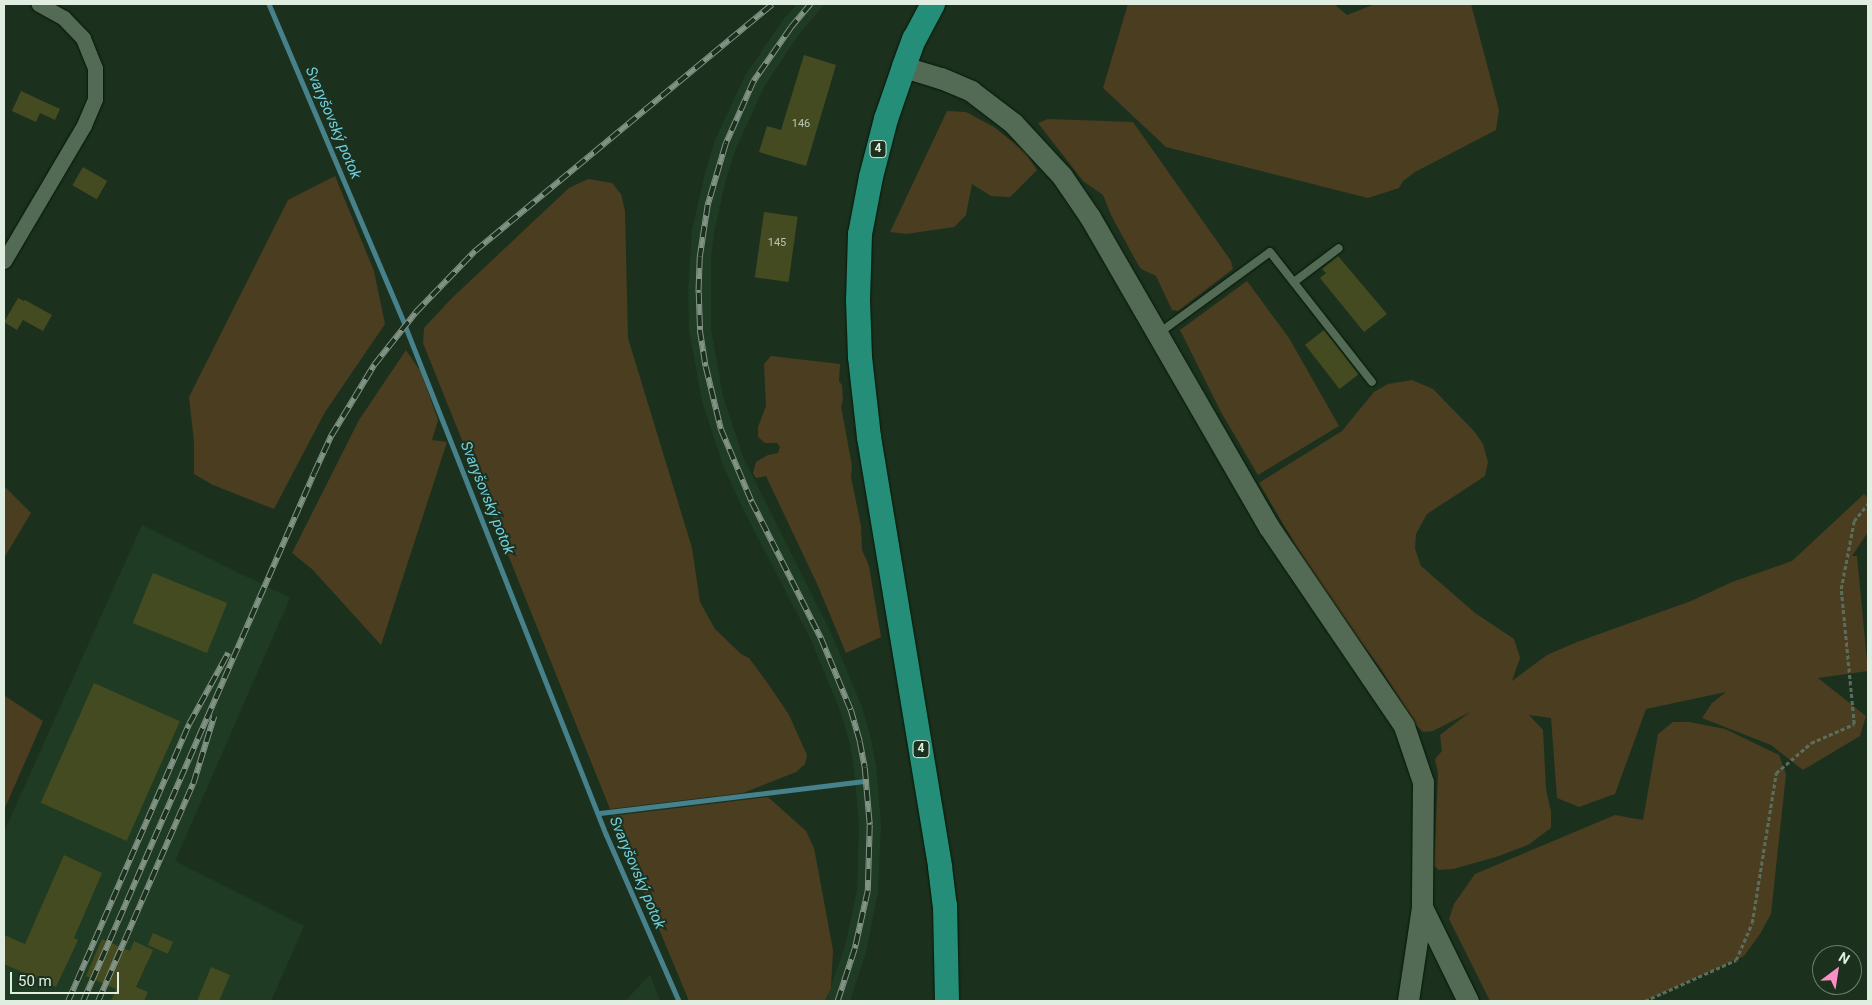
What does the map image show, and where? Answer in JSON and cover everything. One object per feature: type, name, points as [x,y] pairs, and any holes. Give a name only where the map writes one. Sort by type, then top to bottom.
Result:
[{"type":"main road","name":"4","points":[[933,4],[914,39],[886,119],[860,234],[858,300],[860,357],[869,437],[945,905],[947,1001]]},
{"type":"street","points":[[4,261],[84,125],[95,99],[95,68],[83,38],[64,18],[39,4]]},
{"type":"street","points":[[904,67],[941,78],[971,91],[1013,123],[1039,149],[1090,217],[1269,527],[1404,726],[1423,782],[1422,907],[1408,1001]]},
{"type":"street","points":[[1422,907],[1468,1001]]},
{"type":"lane","points":[[1294,282],[1339,248]]},
{"type":"lane","points":[[1158,334],[1270,252],[1372,382]]},
{"type":"path","points":[[1645,1001],[1736,960],[1752,923],[1776,774],[1811,743],[1854,724],[1841,590],[1854,520],[1868,504]]},
{"type":"shaded area","points":[[797,4],[825,4],[799,34],[764,87],[736,148],[726,179],[714,233],[711,258],[711,329],[723,396],[743,457],[831,633],[862,707],[871,739],[876,766],[881,825],[878,892],[866,952],[850,1001],[826,1001],[845,946],[857,890],[859,825],[850,744],[841,713],[812,642],[742,507],[723,465],[702,401],[689,330],[688,293],[692,230],[705,173],[715,140],[745,76],[782,21]]},
{"type":"shaded area","points":[[1128,4],[1334,4],[1347,15],[1375,4],[1471,4],[1499,110],[1496,130],[1415,172],[1403,181],[1399,188],[1368,198],[1166,147],[1103,88]]},
{"type":"shaded area","points":[[947,111],[966,112],[994,127],[1025,152],[1037,170],[1010,197],[991,196],[972,184],[966,215],[954,227],[906,234],[890,232]]},
{"type":"shaded area","points":[[1048,119],[1133,122],[1231,261],[1233,269],[1178,311],[1172,310],[1156,276],[1141,269],[1136,261],[1111,215],[1103,195],[1083,181],[1038,123]]},
{"type":"shaded area","points":[[335,176],[374,271],[385,324],[325,412],[274,509],[213,485],[194,474],[194,442],[189,397],[288,200]]},
{"type":"shaded area","points":[[588,179],[612,183],[621,194],[625,211],[628,338],[692,548],[700,602],[715,629],[741,654],[749,658],[769,685],[789,715],[807,755],[805,764],[796,772],[743,793],[610,809],[423,343],[424,328],[452,298],[569,188]]},
{"type":"shaded area","points":[[1247,281],[1289,338],[1339,426],[1258,475],[1221,412],[1180,330]]},
{"type":"shaded area","points":[[406,350],[421,372],[438,420],[432,440],[447,442],[381,645],[312,569],[292,553],[359,420]]},
{"type":"shaded area","points":[[771,356],[840,364],[839,381],[842,385],[843,400],[841,406],[852,466],[851,477],[861,526],[862,550],[869,566],[881,637],[846,653],[818,586],[766,476],[756,478],[753,473],[756,462],[768,455],[778,453],[780,447],[777,443],[765,443],[758,437],[758,427],[766,406],[764,364]]},
{"type":"shaded area","points":[[1412,380],[1433,389],[1474,431],[1483,444],[1488,462],[1485,476],[1427,514],[1416,534],[1415,549],[1421,566],[1475,613],[1514,639],[1520,658],[1512,681],[1547,655],[1577,642],[1691,601],[1732,582],[1792,561],[1864,494],[1868,498],[1868,532],[1852,556],[1857,556],[1868,671],[1818,678],[1866,716],[1860,736],[1803,770],[1771,745],[1702,718],[1712,703],[1726,692],[1646,709],[1615,794],[1579,807],[1557,798],[1551,718],[1529,715],[1543,730],[1546,789],[1551,812],[1551,828],[1528,845],[1496,857],[1453,869],[1439,870],[1434,866],[1438,773],[1435,759],[1442,751],[1440,735],[1470,712],[1433,731],[1423,732],[1415,724],[1380,668],[1322,590],[1259,483],[1342,431],[1374,392],[1388,384]]},
{"type":"shaded area","points":[[4,486],[31,513],[4,558]]},
{"type":"shaded area","points":[[142,525],[290,598],[175,861],[304,926],[271,1001],[4,1001],[4,832]]},
{"type":"shaded area","points":[[5,696],[43,721],[4,810],[4,698]]},
{"type":"shaded area","points":[[1673,722],[1689,722],[1725,729],[1779,755],[1786,774],[1771,914],[1760,934],[1744,956],[1645,1001],[1490,1001],[1449,919],[1454,904],[1475,874],[1615,815],[1643,820],[1658,734]]},
{"type":"shaded area","points":[[768,797],[806,831],[814,848],[833,950],[831,988],[825,1001],[689,1001],[612,816]]},
{"type":"shaded area","points":[[650,975],[660,1001],[625,1001]]},
{"type":"building","points":[[804,55],[836,65],[806,166],[759,152],[767,126],[781,130]]},
{"type":"building","points":[[21,91],[60,109],[55,120],[40,113],[36,122],[12,111]]},
{"type":"building","points":[[83,167],[107,181],[97,199],[72,185]]},
{"type":"building","points":[[764,212],[798,217],[788,282],[755,277]]},
{"type":"building","points":[[1338,256],[1387,314],[1364,332],[1320,278],[1326,273],[1322,269]]},
{"type":"building","points":[[18,298],[52,315],[43,331],[23,320],[17,330],[4,322]]},
{"type":"building","points":[[1324,330],[1358,374],[1340,389],[1305,345]]},
{"type":"building","points":[[153,573],[227,603],[207,653],[133,623]]},
{"type":"building","points":[[94,683],[180,721],[127,841],[41,803]]},
{"type":"building","points":[[64,855],[102,873],[74,938],[78,940],[56,987],[4,964],[4,935],[25,944]]},
{"type":"building","points":[[153,933],[173,942],[168,954],[148,945]]},
{"type":"building","points":[[102,939],[130,951],[134,941],[153,950],[136,987],[148,992],[144,1001],[111,1001],[116,989],[86,976]]},
{"type":"building","points":[[211,967],[230,975],[219,1001],[197,1001]]},
{"type":"waterway","name":"Svaryšovský potok","points":[[269,4],[405,325],[606,834],[679,1001]]},
{"type":"waterway","points":[[600,813],[866,781]]},
{"type":"railway","points":[[83,1001],[314,473],[331,436],[374,365],[416,312],[475,251],[772,4]]},
{"type":"railway","points":[[811,4],[791,28],[754,81],[726,144],[708,205],[700,257],[700,330],[706,367],[721,429],[752,502],[821,638],[851,710],[860,742],[865,768],[870,825],[868,891],[855,949],[838,1001]]},
{"type":"railway","points":[[68,1001],[189,724],[228,653]]},
{"type":"railway","points":[[98,1001],[193,784],[214,716]]}]
